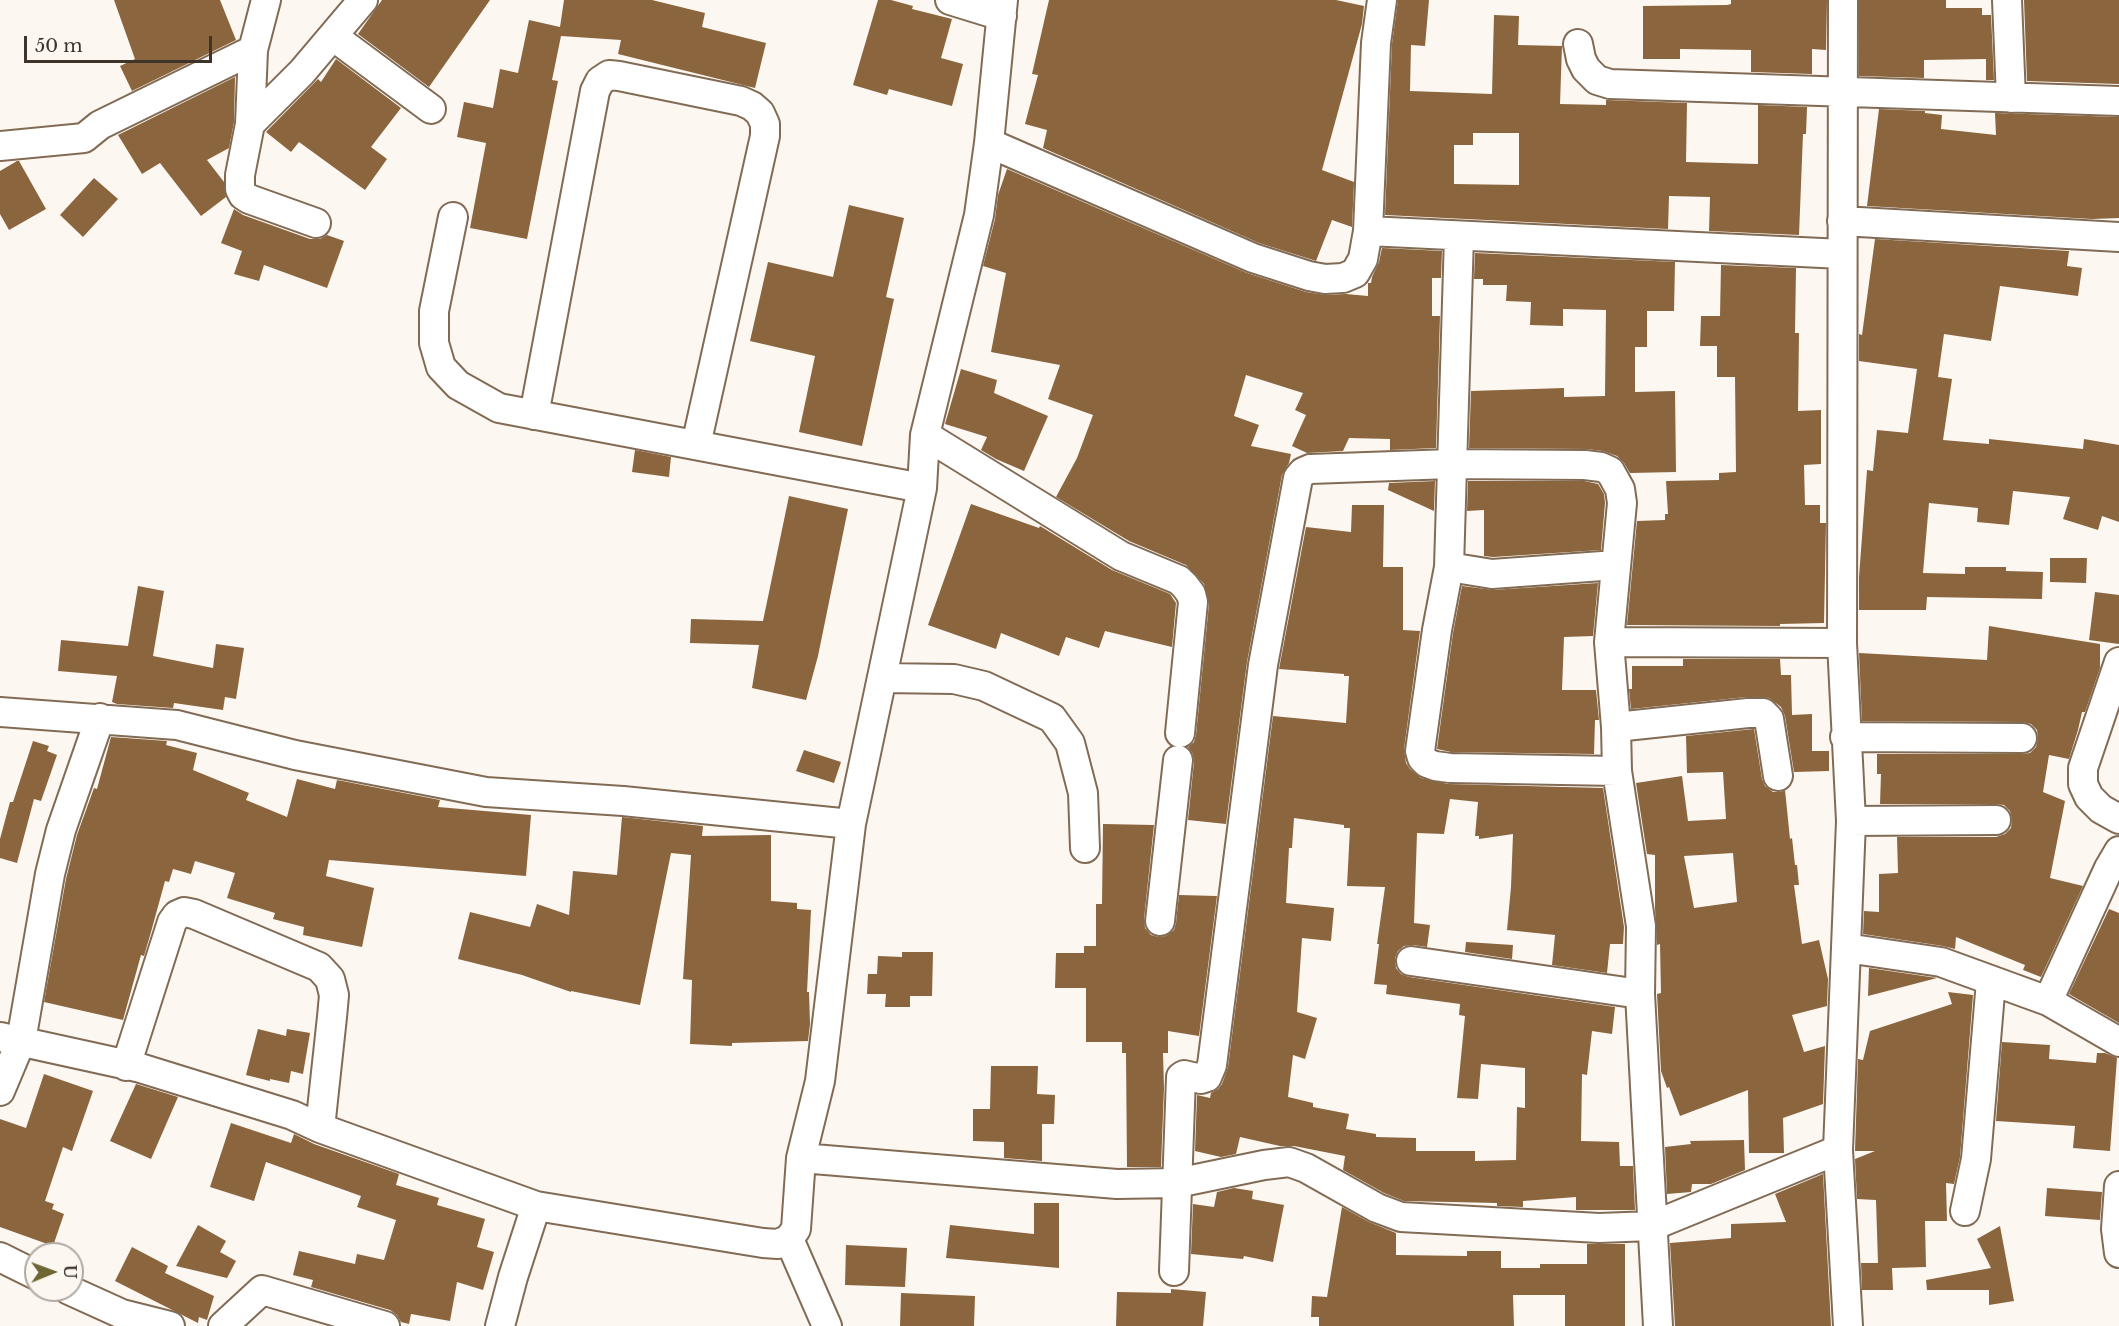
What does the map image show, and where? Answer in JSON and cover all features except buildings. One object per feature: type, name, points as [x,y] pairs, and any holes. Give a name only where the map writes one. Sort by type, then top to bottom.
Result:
[{"type":"street","points":[[266,0],[253,50],[250,124],[240,175],[240,189],[249,199],[316,223]]},
{"type":"street","points":[[250,124],[334,37],[363,0]]},
{"type":"street","points":[[10,1039],[126,1066],[292,1115],[320,1128],[536,1206],[763,1243],[778,1244],[789,1239],[796,1229],[801,1158],[820,1081],[851,824],[922,488],[925,435],[979,215],[989,143],[1002,8],[950,0]]},
{"type":"street","points":[[989,143],[1252,258],[1309,276],[1325,279],[1343,278],[1355,273],[1363,259],[1368,231],[1376,43],[1382,0]]},
{"type":"street","points":[[1843,0],[1842,643],[1851,820],[1838,1150],[1848,1326]]},
{"type":"street","points":[[2007,0],[2011,98]]},
{"type":"street","points":[[334,37],[431,109]]},
{"type":"street","points":[[1578,44],[1586,69],[1597,80],[1610,84],[2119,101]]},
{"type":"street","points":[[0,146],[84,138],[100,125],[253,50]]},
{"type":"street","points":[[534,415],[595,91],[600,81],[609,75],[620,76],[741,101],[760,113],[765,124],[765,136],[696,445]]},
{"type":"street","points":[[453,217],[434,311],[434,343],[441,368],[458,385],[499,408],[922,488]]},
{"type":"street","points":[[1842,221],[2119,237]]},
{"type":"street","points":[[1368,231],[1842,254]]},
{"type":"street","points":[[1459,236],[1449,567],[1420,748],[1422,758],[1435,766],[1450,768],[1617,771]]},
{"type":"street","points":[[925,435],[1121,556],[1179,580],[1191,594],[1193,602],[1160,921]]},
{"type":"street","points":[[1174,1271],[1181,1077],[1184,1075],[1201,1079],[1207,1077],[1212,1065],[1263,665],[1298,478],[1310,469],[1451,464],[1586,465],[1610,471],[1620,489],[1622,503],[1609,642],[1617,771],[1641,926],[1640,994],[1658,1326]]},
{"type":"street","points":[[1449,567],[1492,574],[1616,565]]},
{"type":"street","points":[[1609,642],[1842,643]]},
{"type":"street","points":[[2119,662],[2083,768],[2083,784],[2089,797],[2101,809],[2119,819]]},
{"type":"street","points":[[882,678],[954,680],[984,686],[1052,718],[1070,743],[1083,793],[1085,848]]},
{"type":"street","points":[[0,711],[177,725],[295,755],[486,792],[623,801],[851,824]]},
{"type":"street","points":[[1616,727],[1762,713],[1769,719],[1778,776]]},
{"type":"street","points":[[0,1091],[10,1039],[61,830],[100,718]]},
{"type":"street","points":[[1845,737],[2022,738]]},
{"type":"street","points":[[1851,820],[1996,820]]},
{"type":"street","points":[[2048,1001],[2119,851]]},
{"type":"street","points":[[126,1066],[172,922],[177,915],[184,912],[194,914],[319,967],[330,980],[334,995],[320,1128]]},
{"type":"street","points":[[1846,948],[1941,962],[2048,1001],[2119,1042]]},
{"type":"street","points":[[1411,961],[1640,994]]},
{"type":"street","points":[[1965,1211],[1976,1159],[1991,981]]},
{"type":"street","points":[[801,1158],[1117,1184],[1177,1183],[1289,1162],[1306,1168],[1377,1208],[1401,1217],[1599,1228],[1652,1226],[1838,1150]]},
{"type":"street","points":[[2119,1186],[2116,1228],[2119,1254]]},
{"type":"street","points":[[500,1326],[536,1206]]},
{"type":"street","points":[[789,1239],[827,1326]]},
{"type":"street","points":[[0,1257],[24,1269]]},
{"type":"street","points":[[223,1326],[262,1290],[385,1326]]},
{"type":"street","points":[[84,1297],[122,1314],[170,1326]]}]
